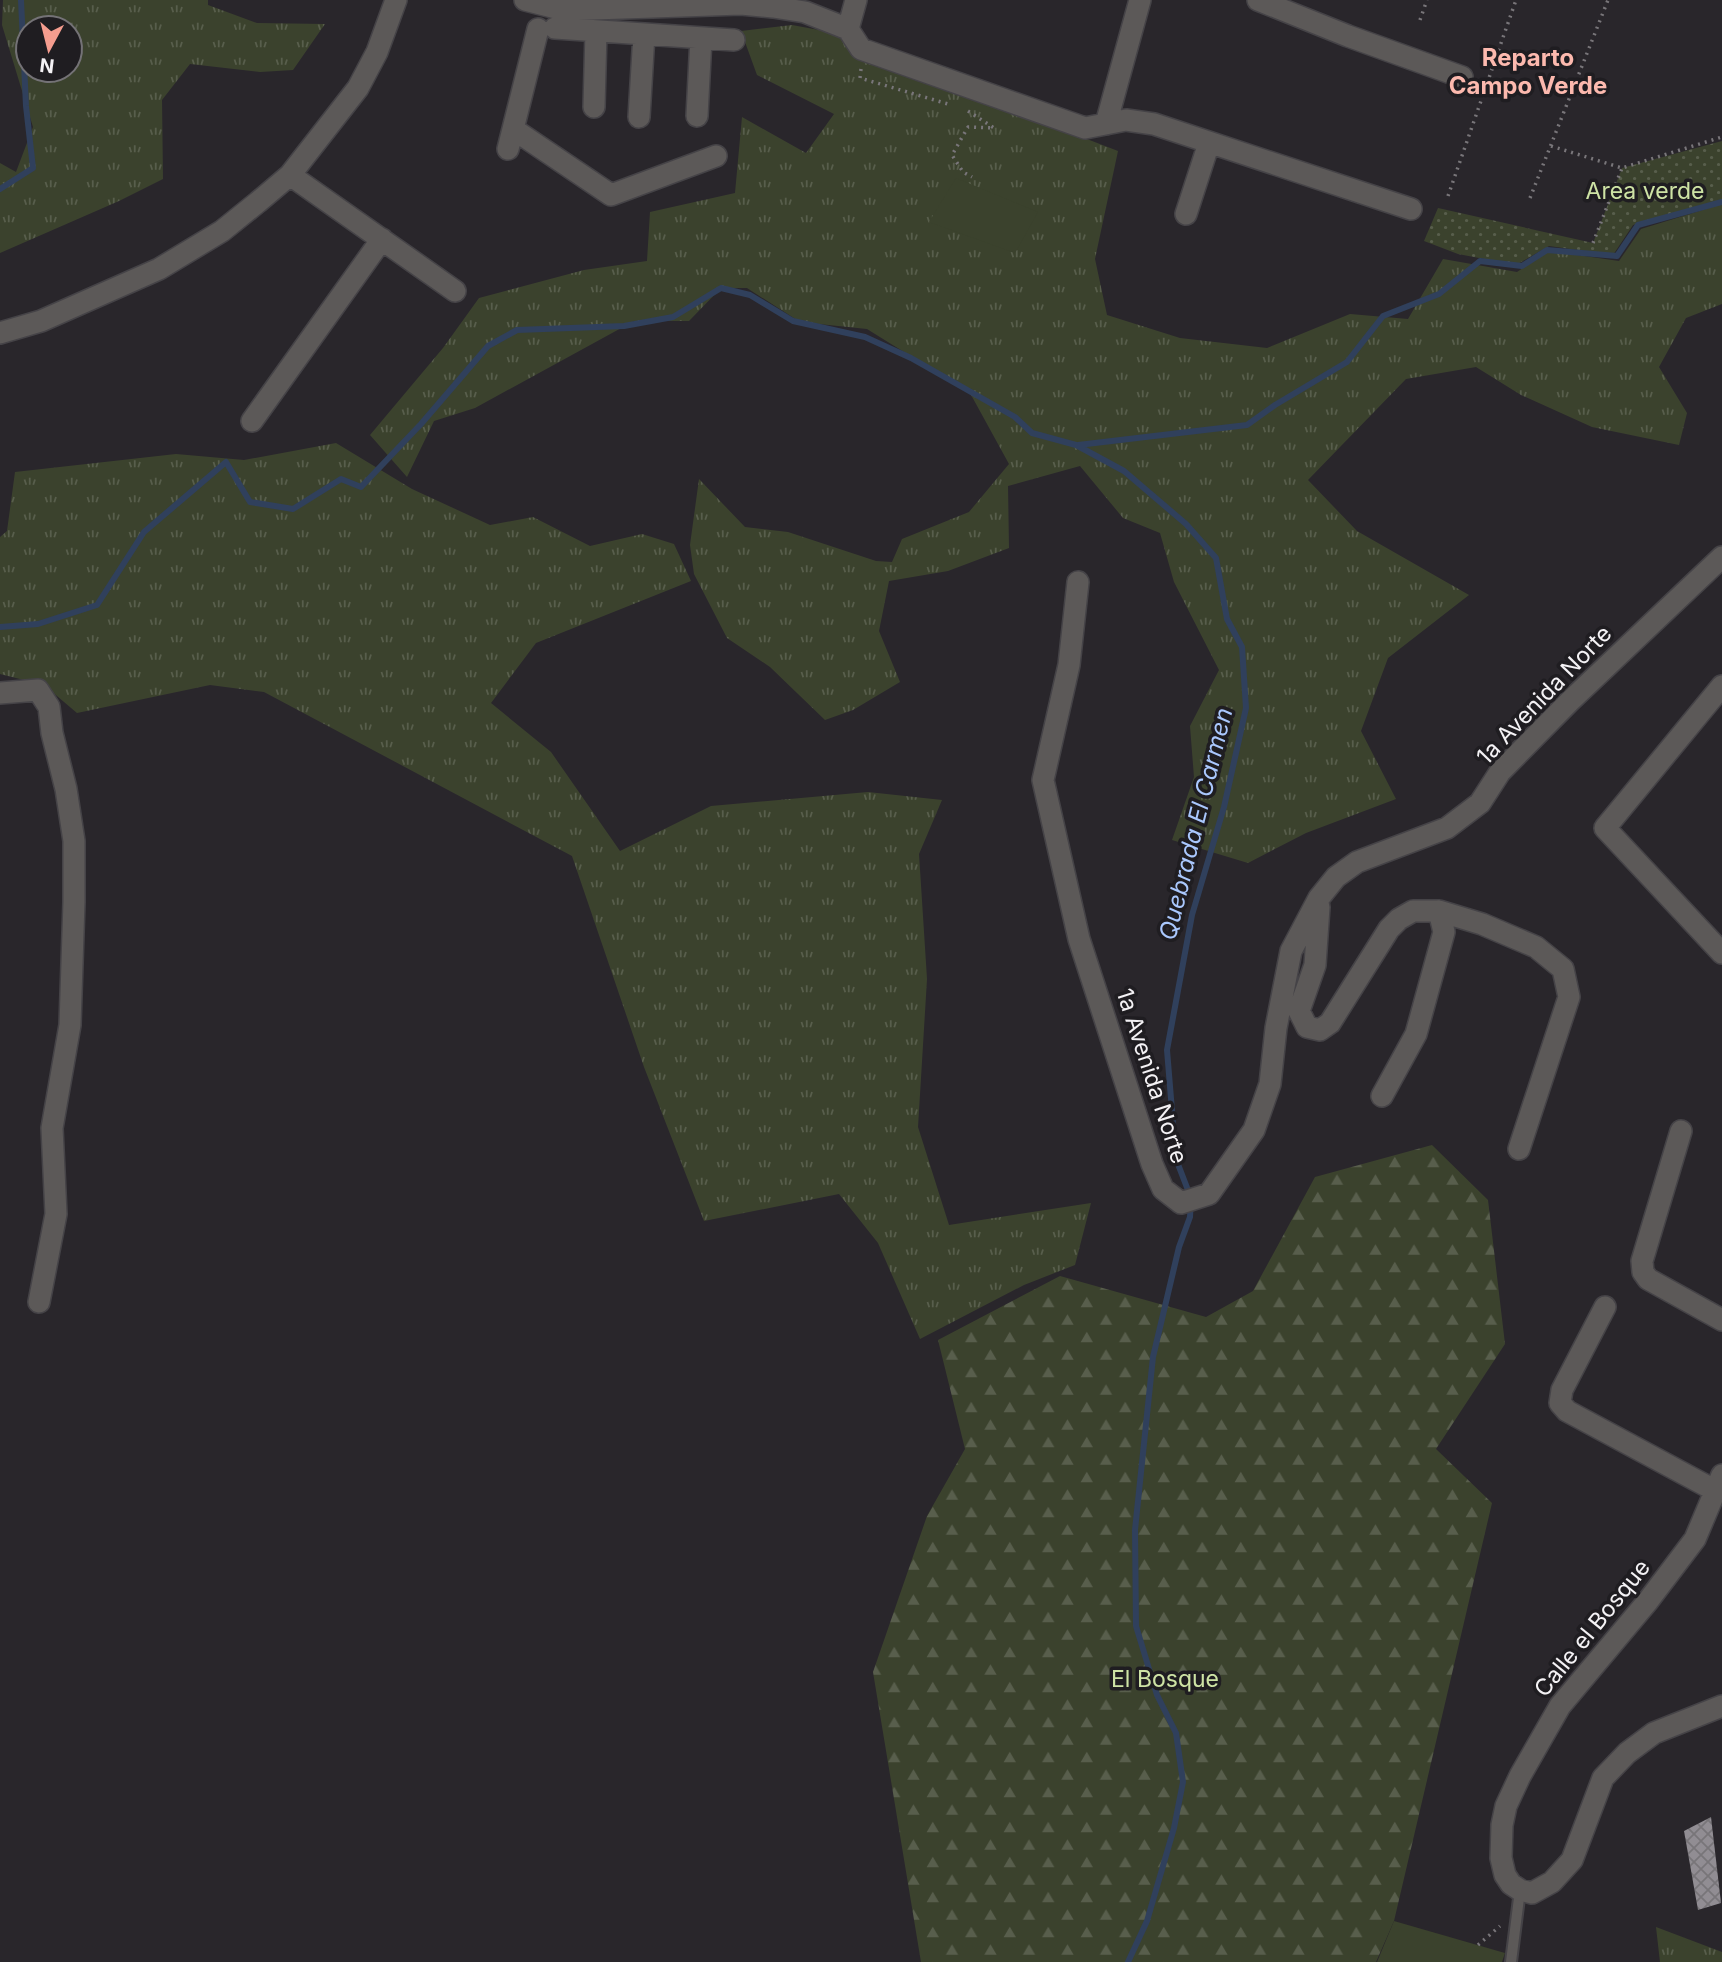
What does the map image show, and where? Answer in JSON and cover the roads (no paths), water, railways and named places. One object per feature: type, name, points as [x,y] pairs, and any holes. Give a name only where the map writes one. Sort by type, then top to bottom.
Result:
[{"type":"street","points":[[0,332],[41,321],[159,270],[222,231],[290,174],[358,88],[377,52],[396,0]]},
{"type":"street","points":[[525,0],[564,10],[741,4],[805,12],[848,29],[861,49],[1085,128],[1126,120],[1154,124],[1411,209]]},
{"type":"street","points":[[848,29],[856,0]]},
{"type":"street","points":[[1106,124],[1140,0]]},
{"type":"street","points":[[1258,0],[1462,77]]},
{"type":"street","points":[[716,156],[611,195],[510,139],[547,29],[734,40]]},
{"type":"street","points":[[594,107],[596,31]]},
{"type":"street","points":[[639,117],[644,34]]},
{"type":"street","points":[[697,116],[701,38]]},
{"type":"street","points":[[1186,214],[1209,143]]},
{"type":"street","points":[[290,174],[455,291]]},
{"type":"street","points":[[252,422],[382,239]]},
{"type":"street","name":"1a Avenida Norte","points":[[1078,582],[1069,665],[1043,780],[1079,939],[1152,1164],[1163,1189],[1181,1203],[1209,1194],[1254,1130],[1270,1084],[1276,1028],[1292,951],[1319,898],[1336,877],[1357,862],[1447,828],[1480,803],[1500,772],[1722,557]]},
{"type":"street","points":[[1722,686],[1605,828],[1722,953]]},
{"type":"street","points":[[0,693],[38,690],[49,707],[74,841],[70,1025],[52,1128],[55,1214],[39,1302]]},
{"type":"street","points":[[1319,898],[1315,965],[1299,1011],[1307,1027],[1320,1031],[1329,1023],[1389,929],[1413,911],[1440,911],[1482,923],[1536,947],[1563,969],[1569,997],[1519,1149]]},
{"type":"street","points":[[1382,1096],[1416,1034],[1444,932],[1440,911]]},
{"type":"street","points":[[1681,1131],[1642,1261],[1643,1272],[1648,1279],[1722,1320]]},
{"type":"street","points":[[1605,1307],[1562,1390],[1560,1403],[1567,1411],[1719,1483]]},
{"type":"street","name":"Calle el Bosque","points":[[1520,1890],[1511,1884],[1505,1875],[1501,1843],[1506,1806],[1520,1776],[1560,1706],[1648,1601],[1695,1539],[1719,1483]]},
{"type":"street","points":[[1520,1890],[1532,1893],[1540,1889],[1552,1882],[1572,1860],[1603,1778],[1627,1754],[1654,1733],[1722,1706]]},
{"type":"lane","points":[[1511,1962],[1520,1890]]},
{"type":"waterway","points":[[0,189],[33,168],[26,106],[21,0]]},
{"type":"waterway","points":[[1078,445],[1247,425],[1347,362],[1383,316],[1439,294],[1480,261],[1522,266],[1547,250],[1617,256],[1638,225],[1722,202]]},
{"type":"waterway","name":"Quebrada El Carmen","points":[[0,627],[38,624],[97,605],[144,532],[226,462],[250,502],[293,509],[341,479],[361,487],[421,424],[488,346],[517,330],[624,326],[673,317],[721,288],[750,295],[793,321],[865,337],[911,358],[1015,417],[1032,433],[1076,445],[1124,471],[1186,524],[1216,558],[1227,619],[1242,647],[1246,708],[1224,807],[1192,915],[1167,1050],[1176,1159],[1191,1198],[1190,1217],[1179,1247],[1153,1357],[1135,1530],[1136,1626],[1157,1695],[1176,1733],[1183,1782],[1174,1828],[1147,1921],[1128,1962]]},
{"type":"district","name":"Reparto Campo Verde","points":[[1528,72]]},
{"type":"park label","name":"Area verde","points":[[1645,191]]},
{"type":"park label","name":"El Bosque","points":[[1165,1679]]}]
